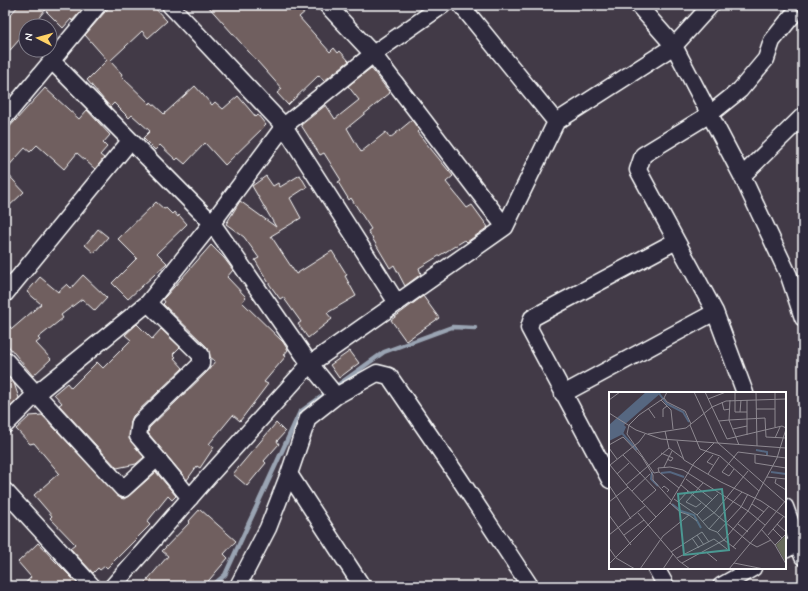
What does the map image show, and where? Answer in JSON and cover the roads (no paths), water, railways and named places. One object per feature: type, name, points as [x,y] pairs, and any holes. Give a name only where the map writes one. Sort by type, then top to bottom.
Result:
[{"type":"street","points":[[5,117],[98,5]]},
{"type":"street","points":[[170,5],[284,126],[397,303]]},
{"type":"street","points":[[327,5],[373,54],[505,227]]},
{"type":"street","points":[[5,425],[37,393],[148,303],[212,223],[284,126],[373,54],[444,5]]},
{"type":"street","points":[[461,5],[556,122]]},
{"type":"street","points":[[638,5],[674,46],[710,114],[742,176],[789,276],[800,295],[803,318]]},
{"type":"street","points":[[113,586],[310,364],[505,227],[556,122],[674,46],[711,5]]},
{"type":"street","points":[[744,392],[715,312],[638,170],[643,155],[710,114],[740,90],[766,59],[772,41],[792,16]]},
{"type":"street","points":[[52,61],[212,223],[310,364],[336,396]]},
{"type":"street","points":[[742,176],[803,116]]},
{"type":"street","points":[[5,294],[130,141]]},
{"type":"street","points":[[608,472],[563,394],[529,328],[532,318],[676,241]]},
{"type":"street","points":[[148,303],[200,355],[201,364],[140,423],[138,436],[190,498]]},
{"type":"street","points":[[563,394],[715,312]]},
{"type":"street","points":[[5,360],[123,488],[157,458]]},
{"type":"street","points":[[238,586],[268,528],[308,418],[336,396],[377,373],[389,376],[459,478],[530,586]]},
{"type":"street","points":[[288,474],[362,586]]},
{"type":"street","points":[[5,491],[92,586]]},
{"type":"street","points":[[786,511],[795,550]]},
{"type":"street","points":[[657,569],[666,586]]},
{"type":"street","points":[[721,586],[751,569]]},
{"type":"waterway","points":[[212,586],[225,575],[300,412],[384,352],[452,327],[475,328]]}]
